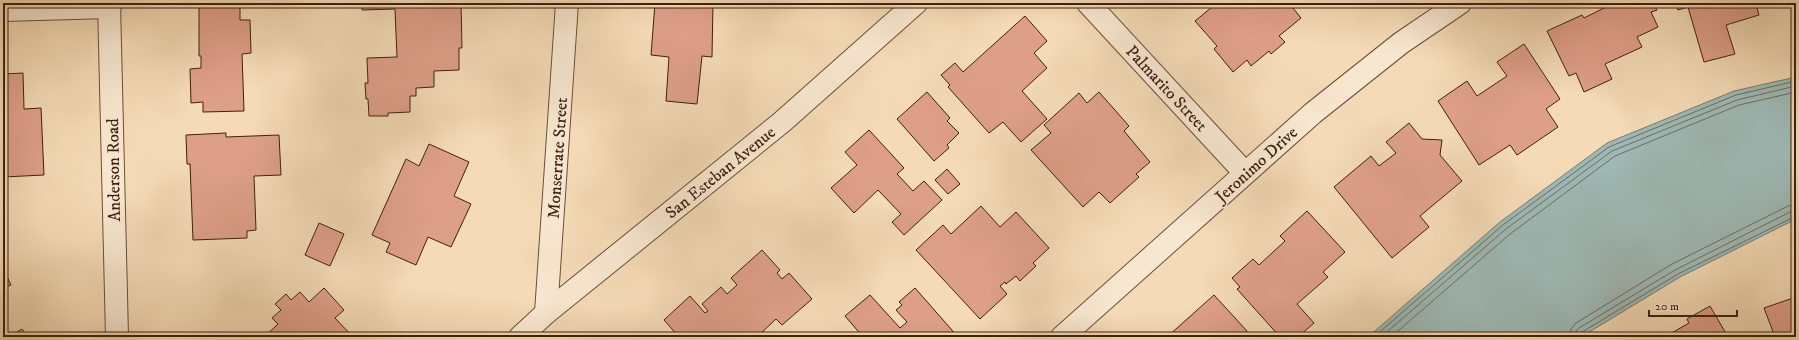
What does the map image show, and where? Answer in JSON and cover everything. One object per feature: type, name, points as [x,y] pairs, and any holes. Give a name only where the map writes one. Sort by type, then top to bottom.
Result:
[{"type":"street","name":"Monserrate Street","points":[[546,313],[567,3]]},
{"type":"street","name":"San Esteban Avenue","points":[[520,337],[546,313],[782,122],[916,3]]},
{"type":"street","name":"Palmarito Street","points":[[1088,3],[1245,173]]},
{"type":"street","name":"Jeronimo Drive","points":[[1062,337],[1245,173],[1356,78],[1401,43],[1460,3]]},
{"type":"street","points":[[3,10],[110,5]]},
{"type":"street","name":"Anderson Road","points":[[110,5],[117,337]]},
{"type":"water","points":[[1796,77],[1796,219],[1680,277],[1581,337],[1368,337],[1500,222],[1607,143],[1734,91]]},
{"type":"building","points":[[199,3],[240,3],[240,20],[250,20],[251,53],[242,54],[244,111],[203,112],[203,102],[191,103],[190,69],[201,68],[201,56],[199,56]]},
{"type":"building","points":[[362,3],[461,3],[462,48],[459,48],[459,70],[434,71],[434,87],[416,88],[416,96],[410,96],[410,112],[388,113],[388,116],[369,116],[365,83],[368,83],[367,58],[397,57],[395,9],[362,10]]},
{"type":"building","points":[[655,3],[713,3],[712,57],[702,56],[697,104],[666,101],[669,57],[651,55]]},
{"type":"building","points":[[1217,3],[1289,3],[1301,18],[1279,36],[1285,42],[1271,54],[1269,51],[1251,66],[1247,60],[1233,72],[1214,49],[1217,46],[1195,21]]},
{"type":"building","points":[[1609,3],[1653,3],[1657,10],[1651,12],[1658,27],[1637,37],[1642,47],[1605,64],[1612,79],[1584,92],[1576,73],[1569,76],[1547,31],[1582,15],[1584,18],[1610,5]]},
{"type":"building","points":[[1676,3],[1773,3],[1757,8],[1759,15],[1726,25],[1735,54],[1704,62],[1688,7],[1678,10]]},
{"type":"building","points":[[1025,16],[1047,41],[1034,53],[1047,68],[1022,91],[1047,119],[1021,142],[1003,122],[989,133],[948,87],[950,85],[941,75],[955,63],[963,72]]},
{"type":"building","points":[[1524,44],[1560,99],[1546,109],[1558,127],[1517,155],[1510,145],[1479,165],[1438,101],[1467,81],[1477,96],[1507,76],[1497,62]]},
{"type":"building","points":[[23,73],[24,109],[41,108],[44,175],[3,177],[3,74]]},
{"type":"building","points":[[927,92],[950,118],[947,121],[959,133],[947,145],[949,148],[934,161],[897,119]]},
{"type":"building","points":[[1099,92],[1129,126],[1124,131],[1150,162],[1136,174],[1139,177],[1110,203],[1099,192],[1083,207],[1031,150],[1051,133],[1044,125],[1079,93],[1087,103]]},
{"type":"building","points":[[1409,123],[1422,139],[1442,140],[1440,155],[1462,181],[1420,216],[1429,227],[1392,258],[1334,187],[1371,156],[1379,166],[1396,153],[1386,142]]},
{"type":"building","points":[[869,130],[904,168],[897,174],[913,191],[924,181],[942,200],[904,235],[892,222],[901,214],[878,190],[854,213],[831,188],[857,165],[845,152]]},
{"type":"building","points":[[226,133],[226,137],[279,135],[281,175],[254,176],[256,230],[247,231],[247,238],[193,240],[190,164],[187,164],[186,135]]},
{"type":"building","points":[[429,144],[469,162],[454,196],[471,204],[451,247],[428,237],[416,265],[386,252],[390,243],[372,235],[406,159],[419,166]]},
{"type":"building","points":[[947,169],[960,184],[948,194],[935,180]]},
{"type":"building","points":[[981,206],[1000,227],[1016,212],[1049,248],[1033,263],[1036,266],[1020,281],[1016,276],[1006,284],[1005,282],[1000,286],[1007,294],[980,319],[916,250],[943,225],[951,234]]},
{"type":"building","points":[[1307,211],[1345,252],[1323,272],[1328,277],[1297,304],[1314,323],[1298,337],[1280,337],[1237,289],[1240,287],[1232,278],[1253,259],[1259,265],[1285,241],[1280,236]]},
{"type":"building","points":[[319,223],[344,234],[330,266],[305,255]]},
{"type":"building","points":[[762,250],[780,270],[777,273],[782,279],[789,273],[812,299],[782,325],[776,319],[757,337],[679,337],[664,320],[690,296],[705,313],[708,311],[702,304],[721,287],[727,294],[737,285],[731,278]]},
{"type":"building","points":[[3,268],[11,285],[3,288]]},
{"type":"building","points":[[324,288],[344,310],[335,318],[353,337],[264,337],[278,324],[272,318],[281,310],[275,304],[286,294],[291,300],[300,292],[309,302]]},
{"type":"building","points":[[915,288],[958,337],[863,337],[845,316],[870,295],[900,328],[907,322],[896,310],[902,305],[899,302]]},
{"type":"building","points":[[1214,295],[1247,331],[1243,335],[1244,337],[1167,337]]},
{"type":"building","points":[[1796,297],[1796,337],[1775,337],[1764,308]]},
{"type":"building","points":[[1710,306],[1728,337],[1672,337],[1670,334],[1689,323],[1687,319]]},
{"type":"building","points":[[22,329],[28,337],[9,337]]}]
